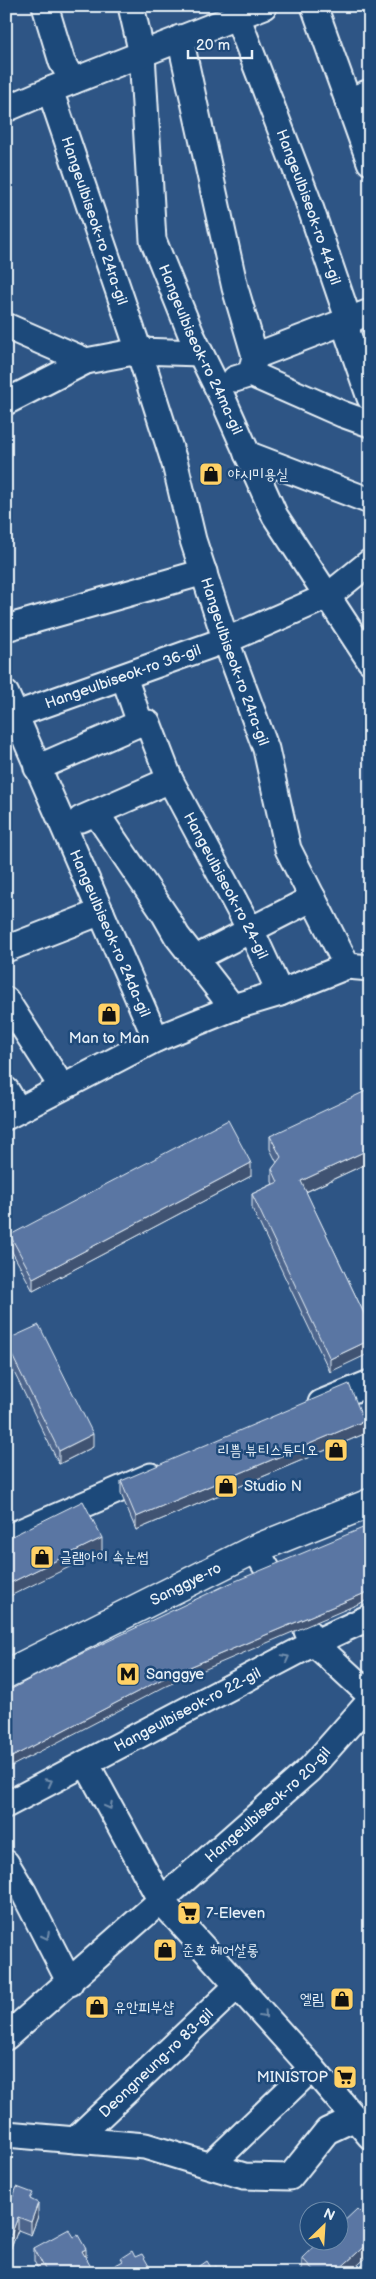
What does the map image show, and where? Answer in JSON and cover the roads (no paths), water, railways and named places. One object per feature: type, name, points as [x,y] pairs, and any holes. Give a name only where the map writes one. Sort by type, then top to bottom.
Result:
[{"type":"main road","name":"Sanggye-ro","points":[[6,1674],[255,1549],[370,1502]]},
{"type":"street","points":[[45,6],[62,62],[73,81]]},
{"type":"street","name":"Hangeulbiseok-ro 24ma-gil","points":[[131,6],[142,54],[153,240],[200,353],[275,516],[370,661]]},
{"type":"street","points":[[6,109],[264,6]]},
{"type":"street","points":[[314,6],[359,96],[370,162]]},
{"type":"street","name":"Hangeulbiseok-ro 44-gil","points":[[237,16],[307,198],[359,316],[347,332],[370,398]]},
{"type":"street","points":[[180,38],[253,365],[342,414],[370,424]]},
{"type":"street","name":"Hangeulbiseok-ro 24ra-gil","points":[[50,90],[140,351],[175,464],[193,540],[226,640],[266,749],[288,849],[313,898],[358,967]]},
{"type":"street","points":[[216,386],[253,365],[359,316]]},
{"type":"street","points":[[6,326],[86,361]]},
{"type":"street","points":[[6,402],[86,361],[140,351],[200,353]]},
{"type":"street","points":[[247,454],[370,501]]},
{"type":"street","name":"Hangeulbiseok-ro 36-gil","points":[[9,709],[124,677],[226,640],[328,596],[370,562]]},
{"type":"street","points":[[6,628],[204,572]]},
{"type":"street","points":[[124,677],[140,724]]},
{"type":"street","name":"Hangeulbiseok-ro 24da-gil","points":[[9,709],[38,768],[156,1039]]},
{"type":"street","points":[[38,768],[140,724],[148,723],[170,780],[64,827]]},
{"type":"street","name":"Hangeulbiseok-ro 24-gil","points":[[170,780],[280,993]]},
{"type":"street","points":[[96,813],[165,915],[177,936],[233,1008]]},
{"type":"street","points":[[194,959],[313,898]]},
{"type":"street","points":[[6,949],[101,912]]},
{"type":"street","points":[[10,1106],[62,1087],[156,1039],[233,1008],[358,967]]},
{"type":"street","points":[[6,1000],[62,1087]]},
{"type":"street","points":[[297,1414],[370,1383]]},
{"type":"street","points":[[6,1538],[170,1468]]},
{"type":"street","points":[[255,1549],[269,1572]]},
{"type":"street","name":"Hangeulbiseok-ro 22-gil","points":[[6,1805],[86,1763],[310,1636],[370,1617]]},
{"type":"street","points":[[310,1636],[370,1695]]},
{"type":"street","name":"Hangeulbiseok-ro 20-gil","points":[[6,2037],[70,1983],[310,1769],[370,1701]]},
{"type":"street","points":[[86,1763],[160,1901]]},
{"type":"street","points":[[6,1863],[24,1893],[70,1983]]},
{"type":"street","name":"Deongneung-ro 83-gil","points":[[160,1901],[238,1985],[362,2127]]},
{"type":"street","name":"Deongneung-ro 83-gil","points":[[75,2140],[238,1985]]},
{"type":"street","points":[[211,2165],[312,2068]]},
{"type":"street","name":"Deongneung-ro 83-gil","points":[[6,2134],[145,2146],[244,2176],[290,2178],[327,2132],[362,2127]]},
{"type":"place","name":"야시미용실","points":[[211,474]]},
{"type":"place","name":"Man to Man","points":[[109,1014]]},
{"type":"place","name":"리쁨 뷰티스튜디오","points":[[336,1450]]},
{"type":"place","name":"Studio N","points":[[226,1486]]},
{"type":"place","name":"글램아이 속눈썹","points":[[42,1557]]},
{"type":"place","name":"Sanggye","points":[[128,1674]]},
{"type":"place","name":"7-Eleven","points":[[189,1913]]},
{"type":"place","name":"준호 헤어살롱","points":[[165,1950]]},
{"type":"place","name":"엘림","points":[[342,1999]]},
{"type":"place","name":"유안피부샵","points":[[97,2007]]},
{"type":"place","name":"MINISTOP","points":[[345,2077]]}]
